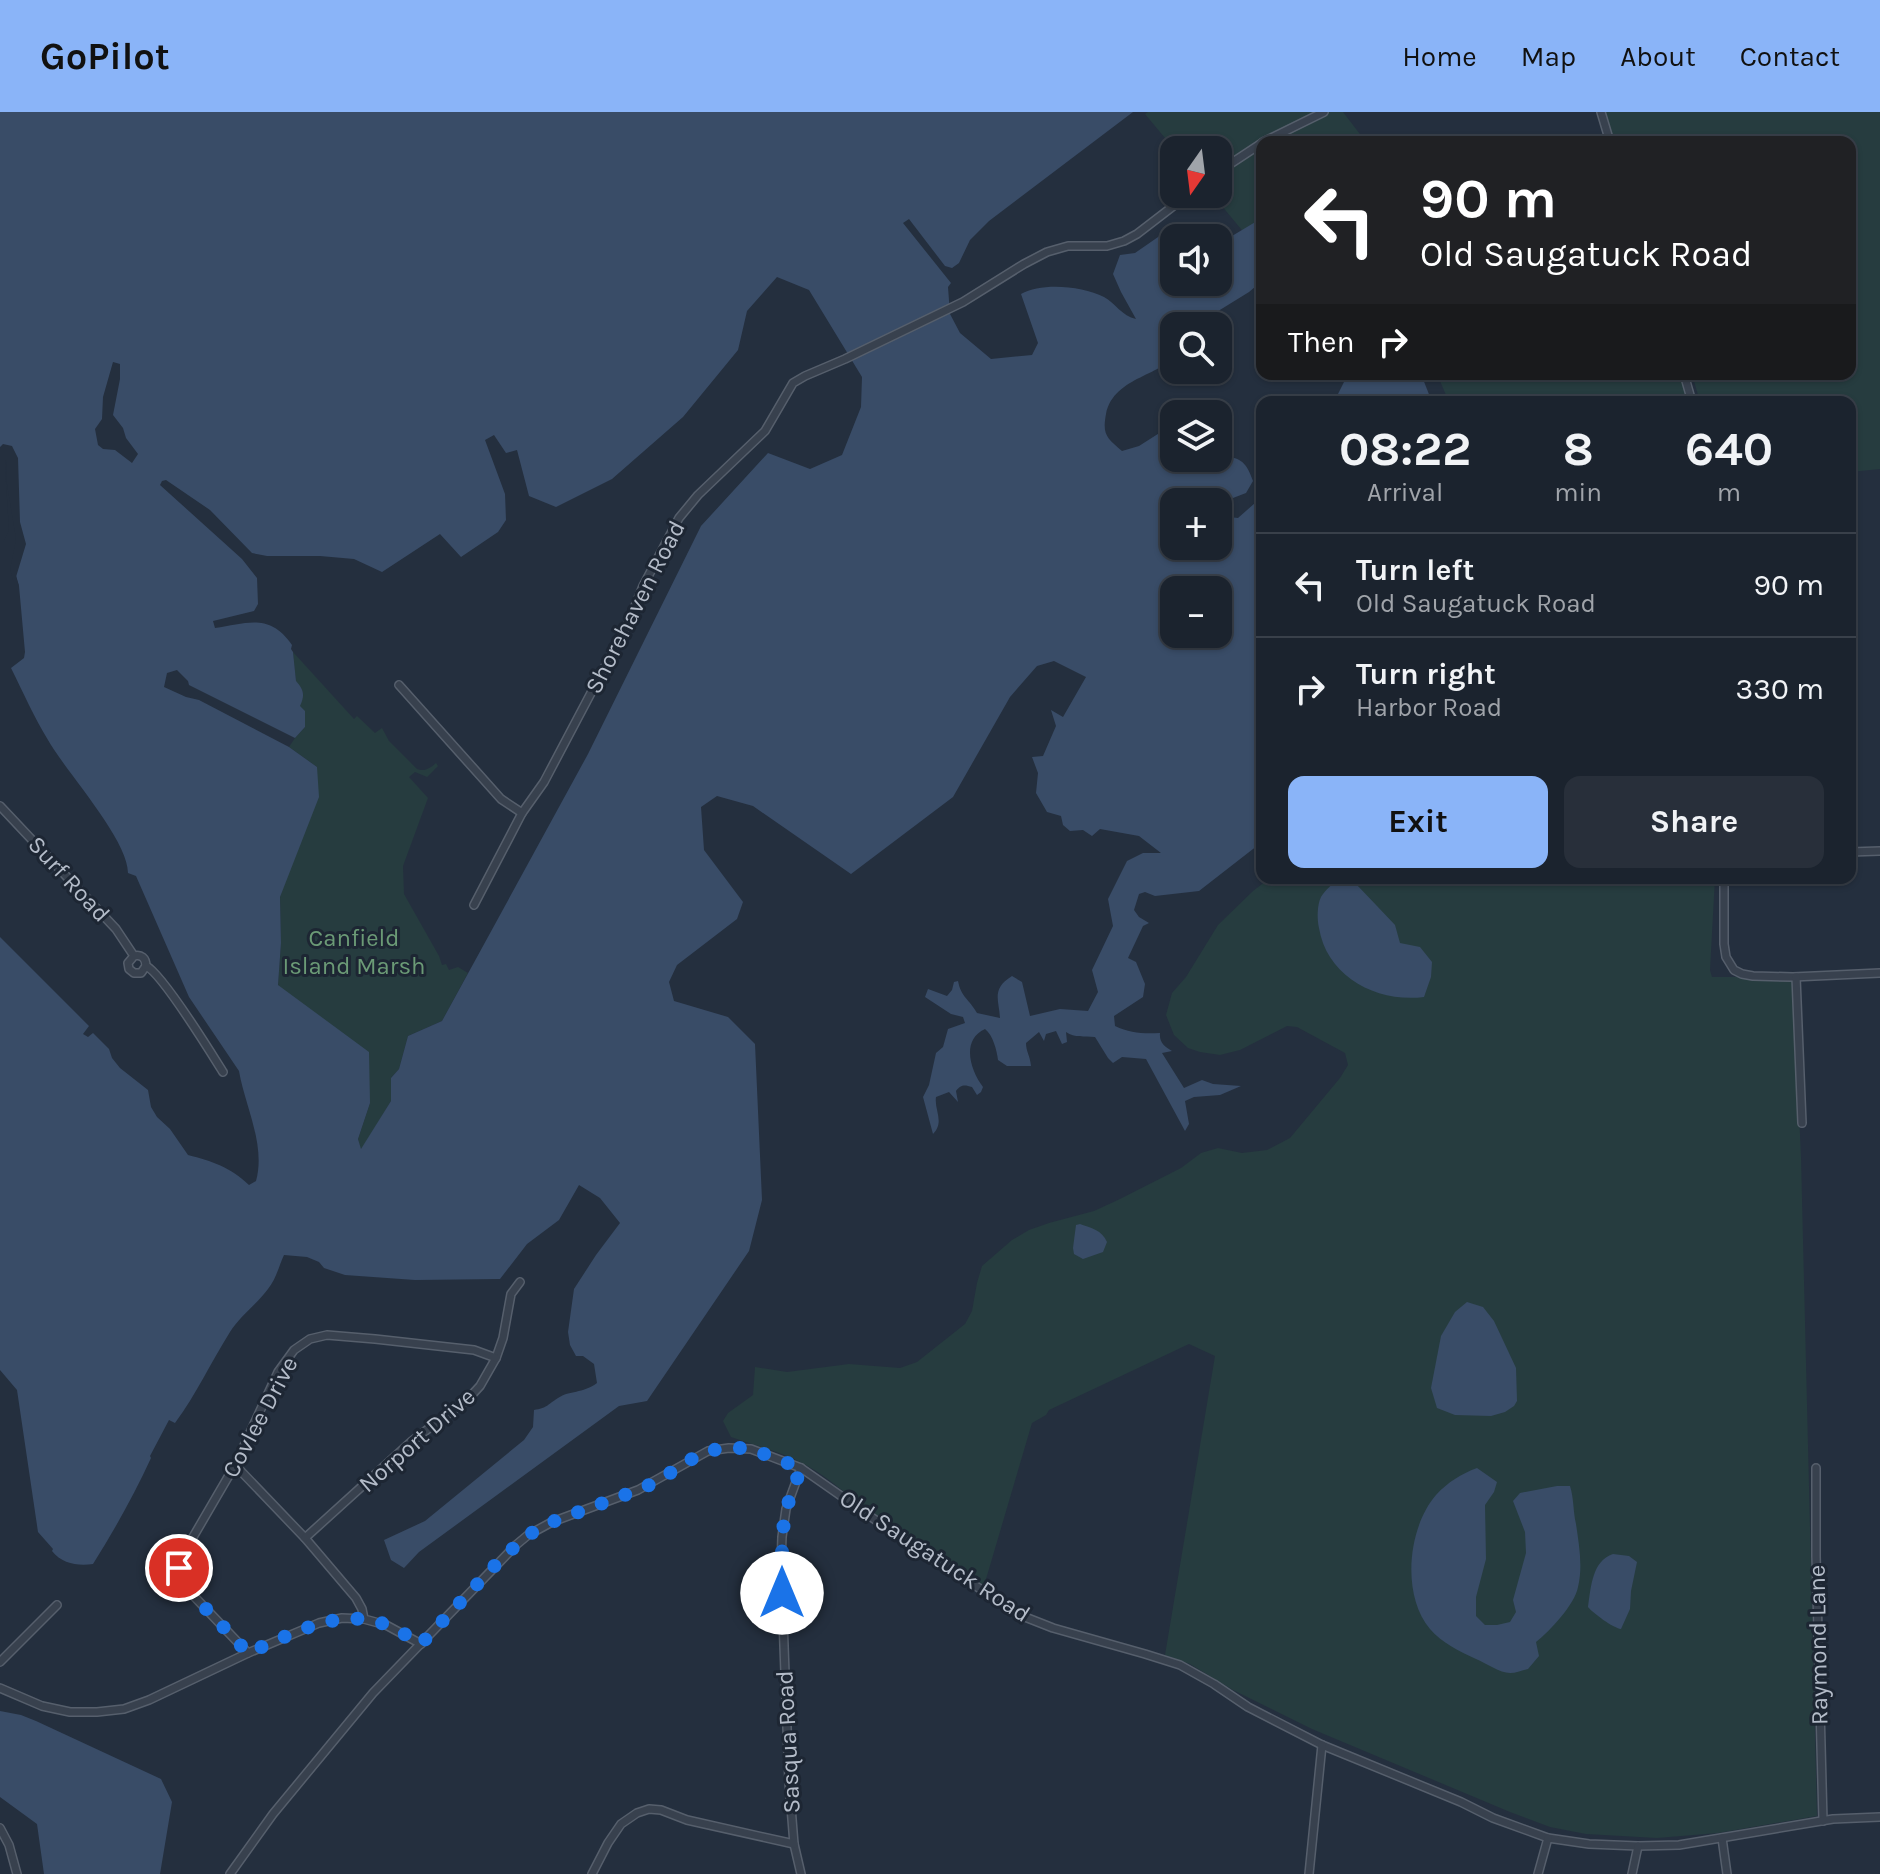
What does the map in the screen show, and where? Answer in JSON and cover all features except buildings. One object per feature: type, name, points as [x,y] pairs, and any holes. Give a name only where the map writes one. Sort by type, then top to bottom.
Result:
[{"type":"street","points":[[1274,136],[1324,112]]},
{"type":"street","points":[[1601,112],[1608,136]]},
{"type":"street","points":[[1232,162],[1256,146]]},
{"type":"street","name":"Shorehaven Road","points":[[474,905],[522,813],[544,782],[679,518],[698,495],[765,431],[793,383],[963,302],[1053,250],[1079,245],[1107,246],[1124,241],[1171,208]]},
{"type":"street","points":[[399,685],[501,799],[522,813]]},
{"type":"street","name":"Surf Road","points":[[0,806],[116,929],[134,956],[143,957],[146,966]]},
{"type":"street","points":[[1856,852],[1880,851]]},
{"type":"street","points":[[1724,884],[1724,944],[1726,957],[1734,970],[1753,976],[1796,977],[1880,973]]},
{"type":"street","name":"Surf Road","points":[[134,956],[128,963],[131,972],[141,973],[146,966]]},
{"type":"street","name":"Surf Road","points":[[146,966],[151,967],[160,978],[223,1072]]},
{"type":"street","points":[[1796,977],[1802,1123]]},
{"type":"street","name":"Norport Drive","points":[[305,1538],[412,1441],[468,1399],[480,1386],[496,1358],[511,1294],[520,1282]]},
{"type":"street","name":"Covlee Drive","points":[[248,1653],[188,1590],[179,1568],[182,1556],[235,1465],[278,1372],[294,1350],[310,1339],[327,1335],[474,1350],[496,1358]]},
{"type":"street","name":"Old Saugatuck Road","points":[[230,1874],[273,1814],[373,1693],[528,1535],[552,1522],[656,1482],[708,1451],[741,1448],[801,1468],[917,1549],[1025,1617],[1180,1665],[1248,1707],[1322,1745],[1493,1818],[1548,1838],[1589,1844],[1679,1845],[1823,1821],[1880,1817]]},
{"type":"street","points":[[235,1465],[305,1538],[356,1598],[364,1619]]},
{"type":"street","name":"Sasqua Road","points":[[801,1468],[786,1509],[781,1564],[789,1782],[794,1844],[801,1874]]},
{"type":"street","name":"Raymond Lane","points":[[1816,1468],[1823,1821]]},
{"type":"street","points":[[0,1662],[57,1605]]},
{"type":"street","points":[[0,1688],[42,1706],[70,1712],[124,1709],[319,1623],[342,1618],[364,1619],[386,1625],[421,1644]]},
{"type":"street","points":[[1309,1874],[1322,1745]]},
{"type":"street","points":[[592,1874],[621,1824],[649,1809],[794,1844]]},
{"type":"street","points":[[0,1828],[9,1845],[17,1874]]},
{"type":"street","points":[[1538,1874],[1548,1838]]},
{"type":"street","points":[[1722,1838],[1727,1874]]},
{"type":"street","points":[[1632,1874],[1638,1846]]},
{"type":"green space","points":[[1343,112],[1361,136],[1256,136],[1256,247],[1224,208],[1232,208],[1232,136],[1163,136],[1145,114]]},
{"type":"green space","points":[[1605,112],[1880,112],[1880,469],[1856,471],[1856,396],[1698,396],[1694,380],[1856,380],[1856,136],[1612,136]]},
{"type":"green space","points":[[1440,380],[1684,380],[1688,396],[1446,396]]},
{"type":"green space","name":"Canfield Island Marsh","points":[[293,652],[354,719],[357,716],[375,733],[382,728],[389,741],[417,769],[425,770],[436,763],[438,766],[427,777],[415,772],[409,777],[428,798],[403,866],[404,894],[442,965],[446,964],[449,970],[458,967],[468,973],[442,1021],[408,1036],[399,1069],[391,1078],[391,1101],[361,1151],[358,1139],[370,1103],[278,985],[280,897],[317,767],[289,747],[305,727],[299,706],[303,693],[296,682]]},
{"type":"green space","points":[[1262,884],[1715,884],[1712,977],[1793,977],[1801,1157],[1817,1816],[1718,1833],[1657,1838],[1586,1834],[1550,1827],[1312,1729],[1233,1690],[1190,1664],[1165,1655],[1215,1356],[1189,1344],[1049,1410],[1032,1423],[984,1586],[906,1537],[808,1466],[731,1437],[723,1421],[728,1413],[753,1395],[755,1367],[787,1372],[849,1364],[900,1368],[917,1362],[965,1324],[972,1311],[982,1266],[1012,1240],[1029,1230],[1094,1211],[1181,1168],[1201,1153],[1218,1148],[1242,1153],[1267,1150],[1290,1138],[1340,1078],[1348,1065],[1345,1053],[1297,1027],[1287,1026],[1240,1050],[1220,1055],[1200,1052],[1188,1048],[1174,1035],[1166,1015],[1172,993],[1186,977],[1218,925]]},
{"type":"water","points":[[0,112],[1133,112],[989,221],[970,240],[959,263],[952,268],[945,266],[909,219],[903,223],[951,283],[948,287],[950,314],[960,333],[991,359],[1032,355],[1038,343],[1021,294],[1030,290],[1062,287],[1085,290],[1104,297],[1136,319],[1113,274],[1120,255],[1135,253],[1160,236],[1160,296],[1232,296],[1232,236],[1256,222],[1256,286],[1217,312],[1160,312],[1160,367],[1119,391],[1111,401],[1105,427],[1109,439],[1122,451],[1139,446],[1160,433],[1160,472],[1232,472],[1232,457],[1241,461],[1253,481],[1246,493],[1233,498],[1232,503],[1232,488],[1160,488],[1160,560],[1232,560],[1232,517],[1238,518],[1256,504],[1256,847],[1199,891],[1155,896],[1145,892],[1139,894],[1134,910],[1149,923],[1143,926],[1128,958],[1136,962],[1145,984],[1143,997],[1114,1016],[1115,1026],[1137,1032],[1160,1033],[1162,1042],[1172,1051],[1162,1053],[1184,1088],[1202,1080],[1241,1086],[1220,1095],[1194,1097],[1185,1101],[1189,1124],[1185,1131],[1146,1059],[1122,1057],[1113,1063],[1095,1037],[1066,1032],[1067,1042],[1062,1044],[1056,1031],[1046,1034],[1044,1041],[1039,1032],[1026,1043],[1031,1066],[1007,1066],[998,1060],[996,1048],[985,1029],[977,1034],[970,1048],[974,1072],[983,1087],[981,1092],[977,1095],[972,1087],[963,1086],[956,1091],[958,1102],[949,1092],[936,1097],[939,1120],[933,1134],[923,1097],[936,1053],[943,1047],[948,1029],[965,1023],[963,1017],[951,1014],[925,997],[928,989],[947,996],[954,982],[958,981],[977,1013],[1000,1018],[999,990],[1012,976],[1022,982],[1030,1016],[1060,1009],[1088,1011],[1098,992],[1092,970],[1113,926],[1108,899],[1127,861],[1143,853],[1161,853],[1139,836],[1100,829],[1092,836],[1083,830],[1070,831],[1063,825],[1061,816],[1047,812],[1036,793],[1038,773],[1032,757],[1043,756],[1056,726],[1051,710],[1063,717],[1086,677],[1054,661],[1037,666],[1010,697],[953,797],[851,874],[753,806],[717,796],[701,807],[704,850],[743,902],[737,919],[677,965],[669,982],[674,1001],[728,1017],[755,1044],[762,1200],[749,1251],[647,1401],[619,1406],[419,1552],[404,1568],[391,1560],[384,1540],[425,1521],[524,1440],[533,1427],[534,1410],[597,1383],[594,1364],[583,1356],[576,1356],[570,1345],[568,1332],[574,1289],[620,1223],[600,1198],[579,1185],[559,1220],[527,1244],[500,1279],[415,1280],[345,1275],[324,1268],[307,1257],[284,1255],[271,1285],[230,1332],[183,1412],[175,1423],[169,1420],[131,1499],[93,1564],[65,1561],[52,1551],[38,1532],[17,1390],[0,1370],[0,937],[89,1026],[83,1034],[88,1037],[93,1033],[109,1049],[120,1068],[148,1090],[151,1107],[157,1117],[170,1129],[188,1155],[220,1166],[249,1185],[256,1181],[258,1154],[239,1071],[189,997],[136,876],[128,873],[118,842],[48,740],[11,668],[24,658],[25,652],[19,586],[14,568],[20,539],[5,451],[0,540]],"holes":[[[777,277],[809,290],[862,377],[861,407],[842,455],[810,469],[768,453],[701,526],[588,754],[442,1021],[408,1036],[399,1069],[391,1078],[391,1101],[361,1149],[358,1139],[370,1103],[369,1052],[278,985],[280,897],[319,797],[317,767],[289,747],[199,700],[164,687],[167,673],[177,670],[189,685],[295,738],[305,727],[305,711],[300,706],[303,693],[296,681],[292,645],[284,635],[267,624],[248,623],[215,628],[213,621],[254,611],[258,604],[257,578],[242,559],[160,485],[162,481],[166,480],[210,510],[252,553],[354,559],[382,572],[440,534],[461,557],[498,532],[506,520],[505,494],[485,440],[494,435],[506,453],[517,450],[529,496],[556,507],[612,479],[683,417],[738,350],[747,311]]]},
{"type":"water","points":[[1345,380],[1423,380],[1430,396],[1337,396]]},
{"type":"water","points":[[1332,884],[1356,884],[1395,925],[1400,943],[1420,947],[1432,962],[1424,997],[1406,998],[1372,991],[1343,973],[1324,945],[1319,928],[1319,904]]},
{"type":"water","points":[[1076,1225],[1102,1235],[1107,1242],[1103,1252],[1083,1259],[1074,1254]]},
{"type":"water","points":[[1467,1302],[1483,1307],[1494,1321],[1516,1368],[1517,1401],[1505,1412],[1491,1416],[1455,1415],[1437,1408],[1431,1388],[1441,1336],[1455,1312]]},
{"type":"water","points":[[1477,1468],[1497,1482],[1485,1505],[1486,1559],[1476,1597],[1476,1616],[1485,1625],[1510,1622],[1516,1612],[1513,1600],[1526,1553],[1525,1532],[1513,1501],[1520,1493],[1557,1486],[1570,1486],[1572,1496],[1580,1563],[1576,1594],[1561,1617],[1536,1642],[1539,1656],[1528,1669],[1515,1673],[1497,1670],[1440,1638],[1421,1615],[1415,1598],[1412,1561],[1419,1525],[1436,1495],[1445,1486]]},
{"type":"water","points":[[1613,1554],[1629,1556],[1637,1562],[1630,1609],[1621,1629],[1603,1620],[1588,1607],[1597,1569],[1606,1557]]},
{"type":"water","points":[[0,1711],[36,1721],[161,1779],[172,1802],[160,1874],[44,1874],[37,1824],[0,1797]]},
{"type":"pier","points":[[113,362],[120,364],[120,379],[113,415],[138,454],[132,463],[115,450],[103,449],[98,445],[95,429],[102,419],[103,397]]},
{"type":"pier","points":[[3,444],[12,446],[18,458],[20,522],[26,544],[16,577],[19,586],[13,580],[10,569],[16,539],[6,460],[5,466],[9,531],[0,544],[0,447]]},
{"type":"route","points":[[179,1568],[188,1590],[248,1653],[319,1623],[342,1618],[364,1619],[386,1625],[421,1644],[501,1559],[528,1535],[552,1522],[656,1482],[708,1451],[741,1448],[801,1468],[786,1509],[782,1537],[782,1593]]}]
